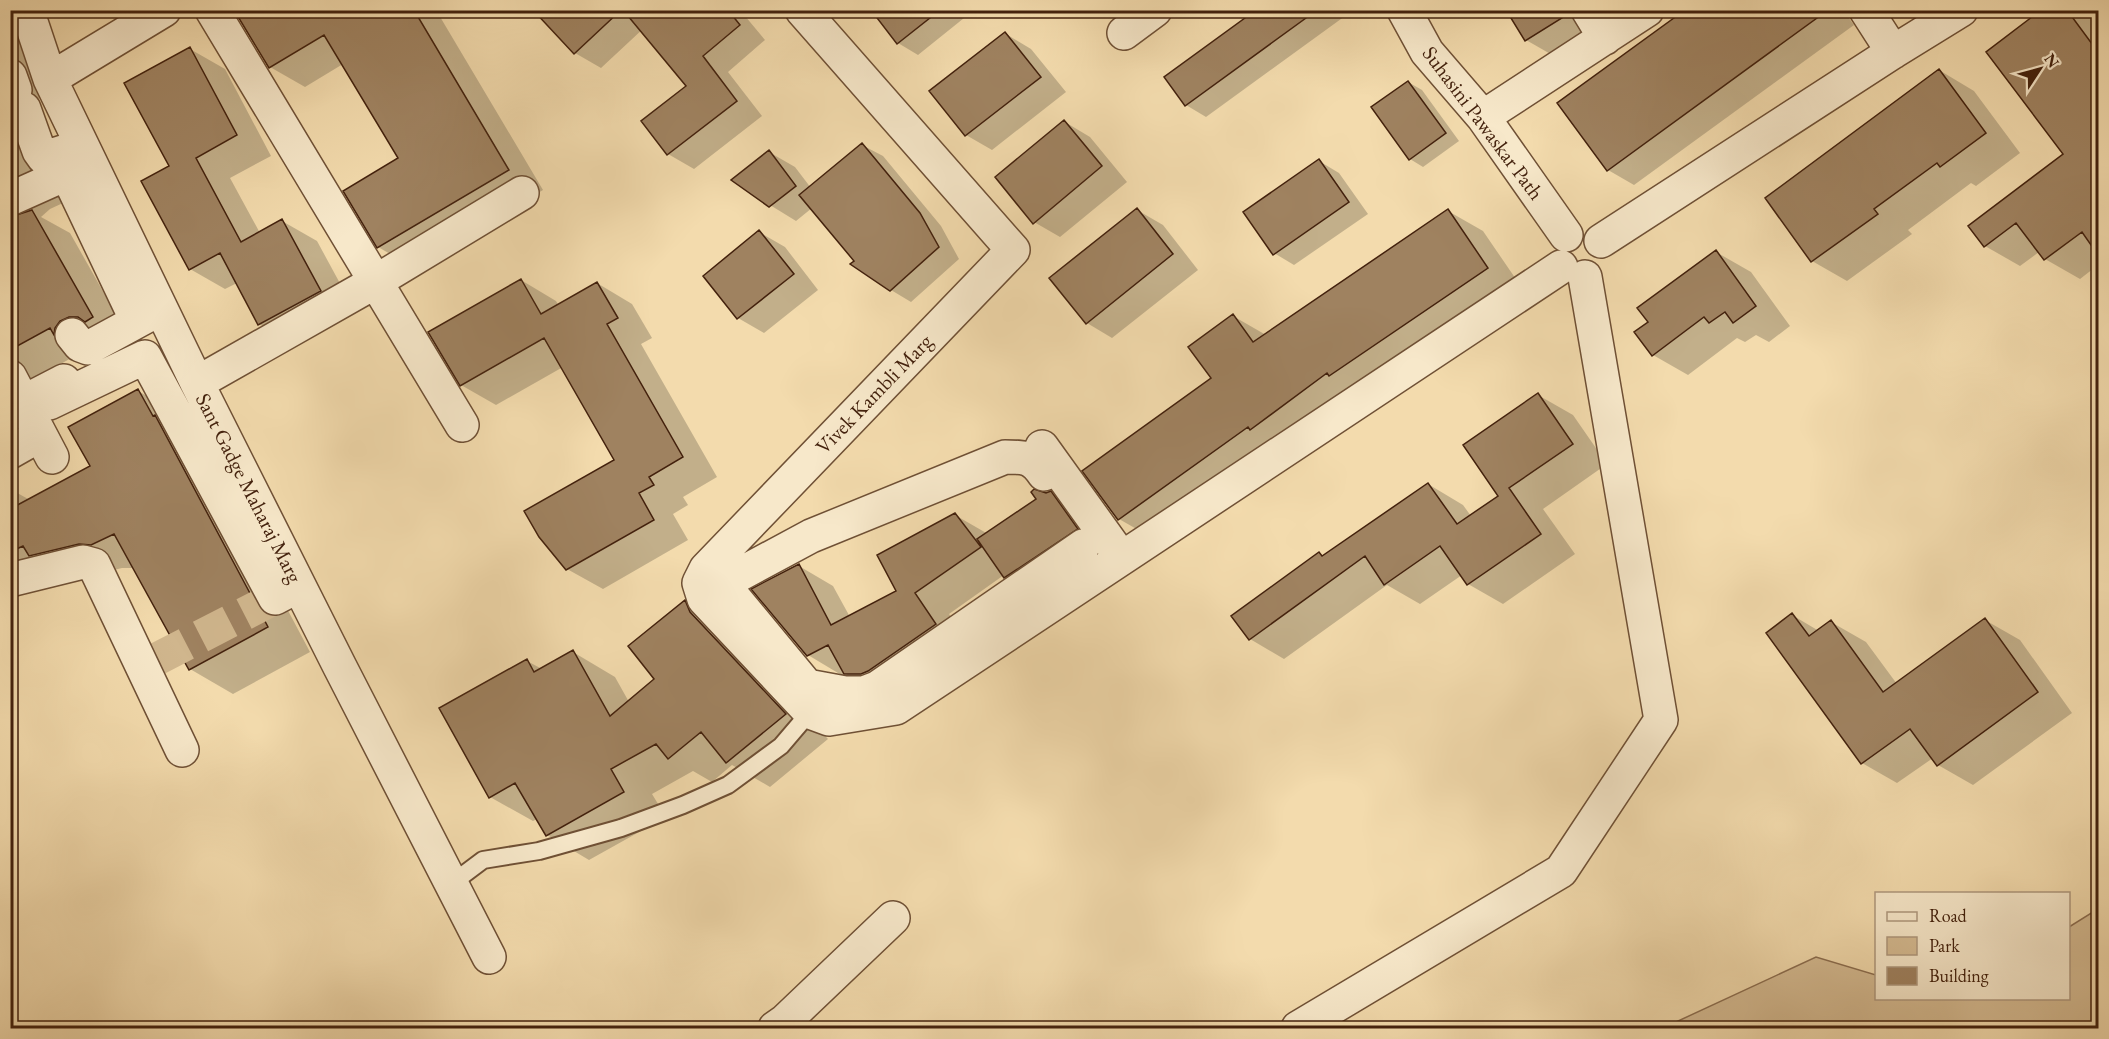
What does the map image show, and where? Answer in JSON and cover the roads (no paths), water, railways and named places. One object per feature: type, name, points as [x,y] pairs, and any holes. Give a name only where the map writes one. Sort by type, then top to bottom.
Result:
[{"type":"street","points":[[50,79],[164,10]]},
{"type":"street","points":[[212,10],[462,425]]},
{"type":"street","name":"Vivek Kambli Marg","points":[[802,10],[1013,250],[706,569],[699,583],[704,599],[810,712]]},
{"type":"street","points":[[1124,33],[1155,10]]},
{"type":"street","name":"Suhasini Pawaskar Path","points":[[1404,10],[1427,52],[1483,117],[1566,235]]},
{"type":"street","points":[[1588,10],[1605,38]]},
{"type":"street","points":[[1483,117],[1647,10]]},
{"type":"street","points":[[1866,10],[1893,52]]},
{"type":"street","points":[[1601,241],[1961,10]]},
{"type":"street","name":"Sant Gadge Maharaj Marg","points":[[23,24],[50,79],[80,167],[161,325],[197,383],[298,586],[489,957]]},
{"type":"street","points":[[16,92],[42,156],[80,167]]},
{"type":"street","points":[[10,183],[80,167]]},
{"type":"street","points":[[10,199],[80,167]]},
{"type":"street","points":[[197,383],[375,282],[522,193]]},
{"type":"street","points":[[1121,557],[1043,460],[1036,462],[1019,457],[1005,457],[811,536],[733,578],[728,586],[730,594],[807,686],[845,693],[864,693],[877,688],[952,654],[1029,602],[1121,557],[1573,272],[1592,274],[1602,263],[1604,248],[1601,241],[1589,231],[1573,231],[1566,235],[1557,248],[1557,256],[1573,272],[1661,720],[1561,871],[1298,1029]]},
{"type":"street","points":[[72,335],[80,345],[88,348],[161,325]]},
{"type":"street","points":[[20,394],[145,357],[161,325]]},
{"type":"street","points":[[20,394],[161,325]]},
{"type":"street","points":[[145,357],[275,598],[298,586]]},
{"type":"street","points":[[10,452],[46,446],[20,394]]},
{"type":"street","points":[[1029,602],[1083,546]]},
{"type":"street","points":[[10,580],[83,562],[90,562],[94,565],[149,662],[182,750]]},
{"type":"street","points":[[810,712],[829,719],[896,708],[952,654]]},
{"type":"street","points":[[775,1029],[893,918]]},
{"type":"lane","points":[[451,884],[483,860],[538,851],[621,828],[683,806],[728,785],[781,746],[810,712]]},
{"type":"tunnel","points":[[157,659],[275,598]]}]
